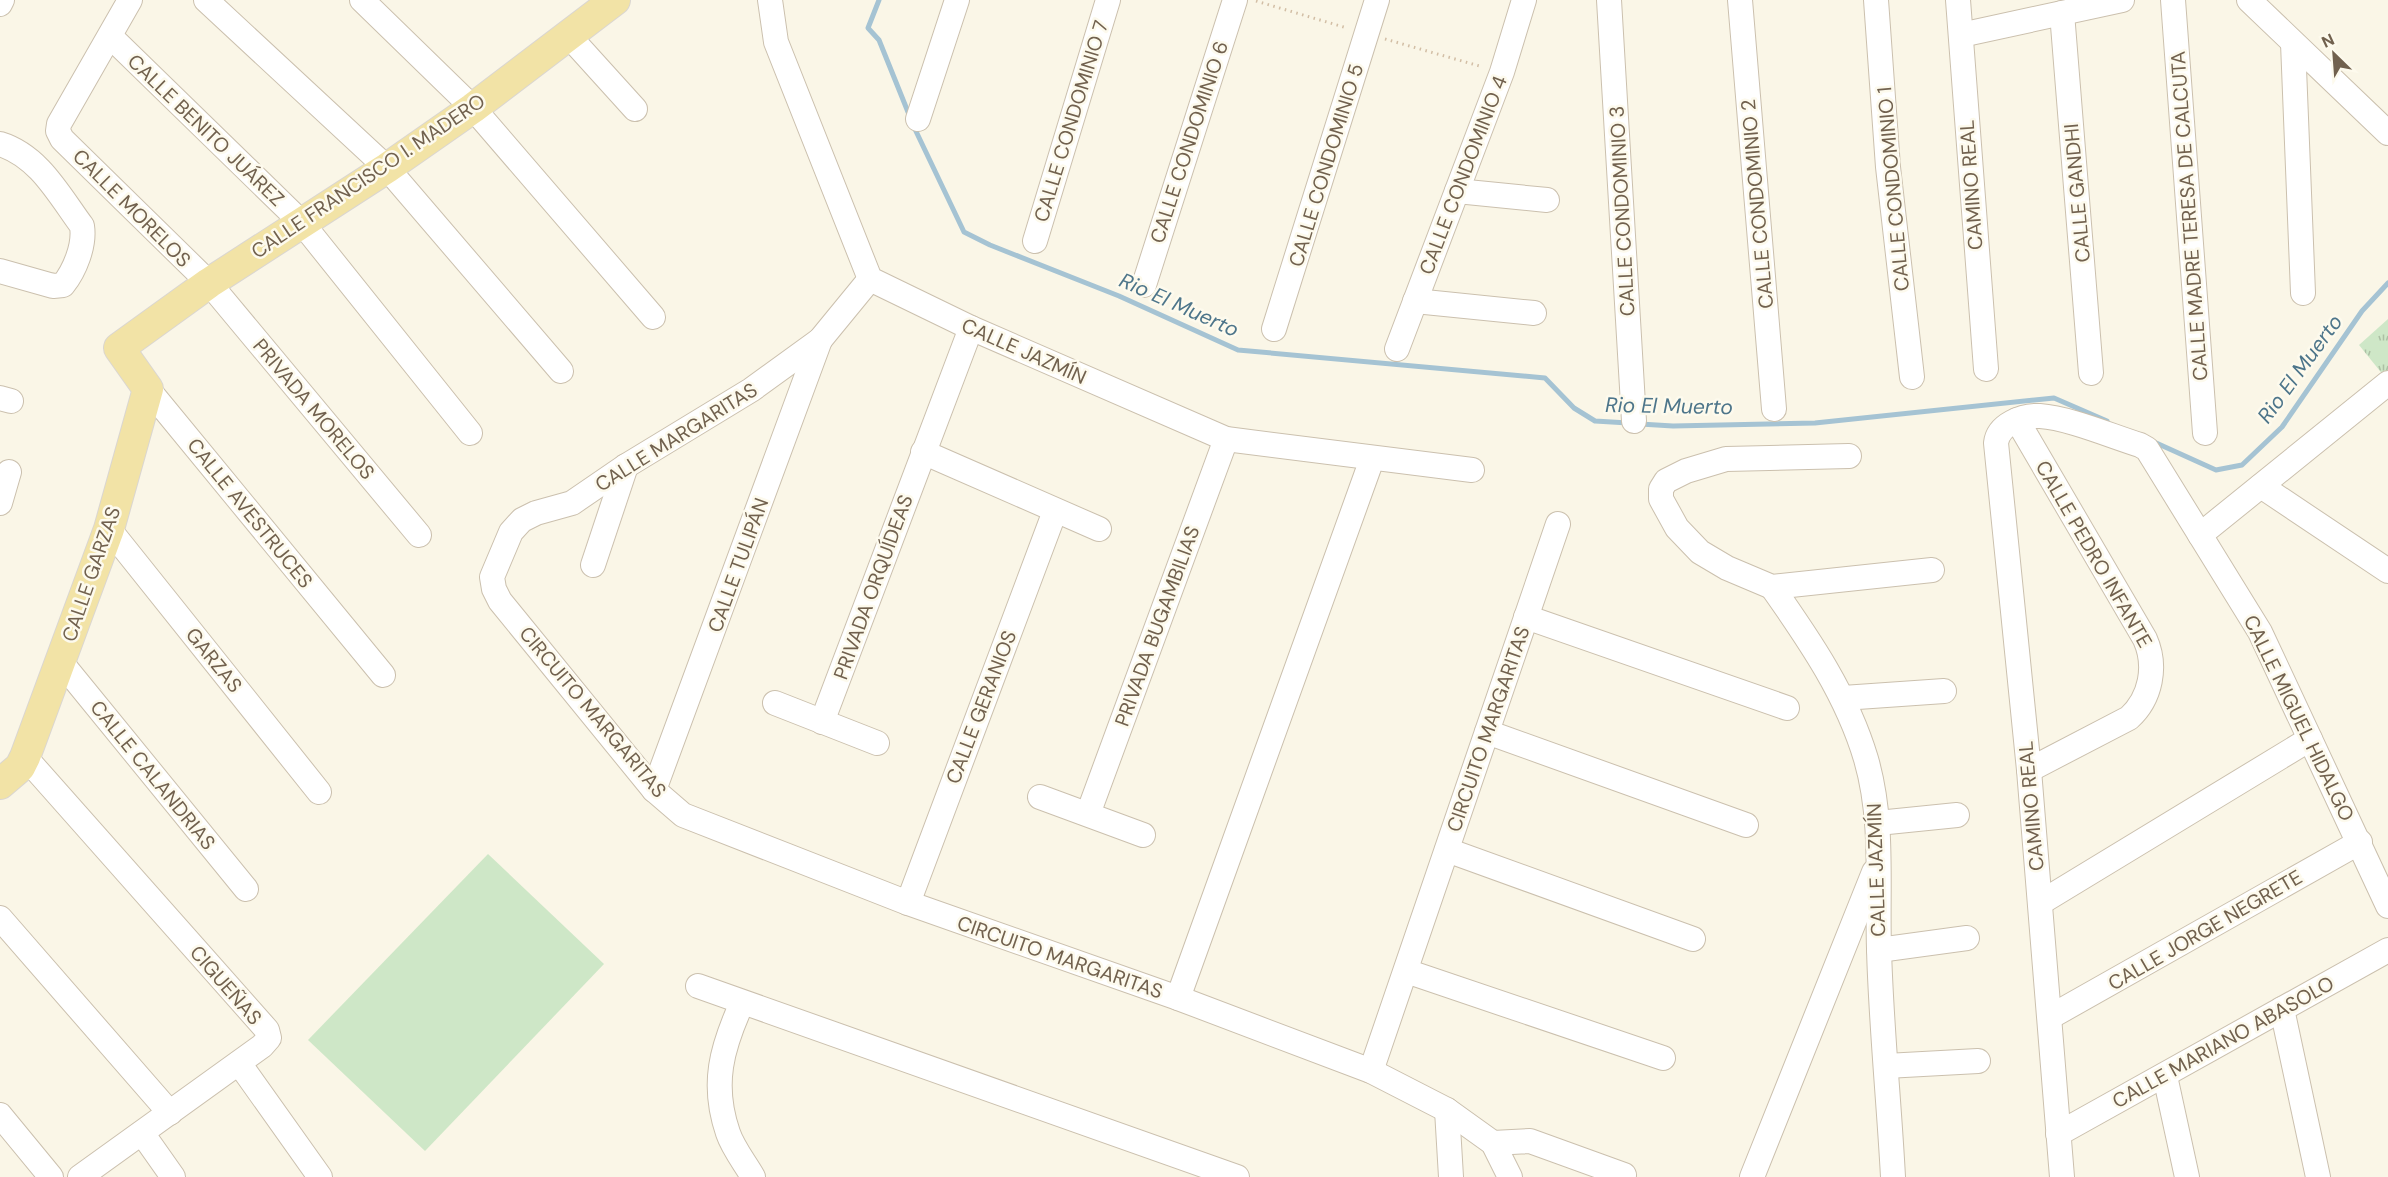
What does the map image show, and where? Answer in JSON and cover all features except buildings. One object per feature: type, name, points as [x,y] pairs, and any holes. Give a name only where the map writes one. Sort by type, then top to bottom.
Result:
[{"type":"main road","name":"CALLE FRANCISCO I. MADERO","points":[[119,348],[209,283],[387,168],[473,108],[615,0]]},
{"type":"main road","name":"CALLE AVESTRUCES","points":[[119,348],[148,389]]},
{"type":"main road","name":"CALLE GARZAS","points":[[25,757],[109,529],[148,389]]},
{"type":"main road","points":[[0,784],[20,767],[25,757]]},
{"type":"street","points":[[0,4],[2,0]]},
{"type":"street","points":[[111,37],[130,0]]},
{"type":"street","points":[[206,0],[387,168],[561,371]]},
{"type":"street","points":[[362,0],[473,108],[653,316]]},
{"type":"street","points":[[770,0],[776,42],[870,279]]},
{"type":"street","points":[[918,119],[957,0]]},
{"type":"street","name":"CALLE CONDOMINIO 7","points":[[1035,242],[1108,0]]},
{"type":"street","name":"CALLE CONDOMINIO 6","points":[[1144,285],[1235,0]]},
{"type":"street","name":"CALLE CONDOMINIO 5","points":[[1274,329],[1377,0]]},
{"type":"street","name":"CALLE CONDOMINIO 4","points":[[1396,349],[1502,72],[1524,0]]},
{"type":"street","name":"CALLE CONDOMINIO 3","points":[[1609,0],[1634,421]]},
{"type":"street","name":"CALLE CONDOMINIO 2","points":[[1740,0],[1774,409]]},
{"type":"street","name":"CALLE CONDOMINIO 1","points":[[1876,0],[1888,167],[1912,377]]},
{"type":"street","name":"CAMINO REAL","points":[[1958,0],[1986,369]]},
{"type":"street","points":[[1961,35],[2122,0]]},
{"type":"street","name":"CALLE MADRE TERESA DE CALCUTA","points":[[2173,0],[2205,433]]},
{"type":"street","points":[[2249,0],[2388,133]]},
{"type":"street","name":"CALLE GANDHI","points":[[2062,13],[2091,374]]},
{"type":"street","points":[[568,35],[635,109]]},
{"type":"street","name":"CALLE MORELOS","points":[[111,37],[59,124],[58,131],[62,139],[209,283]]},
{"type":"street","name":"CALLE BENITO JUÁREZ","points":[[111,37],[302,223],[470,433]]},
{"type":"street","points":[[2293,44],[2303,293]]},
{"type":"street","points":[[0,144],[26,156],[37,165],[82,226],[84,238],[70,277],[63,285],[53,286],[0,271]]},
{"type":"street","points":[[1457,191],[1547,200]]},
{"type":"street","name":"CALLE JAZMÍN","points":[[870,279],[970,328],[1226,438],[1372,459],[1472,470]]},
{"type":"street","name":"CALLE MARGARITAS","points":[[494,589],[492,577],[512,532],[522,520],[536,513],[572,503],[626,466],[751,390],[820,340],[870,279]]},
{"type":"street","name":"PRIVADA MORELOS","points":[[209,283],[419,535]]},
{"type":"street","points":[[1415,301],[1534,313]]},
{"type":"street","name":"PRIVADA ORQUÍDEAS","points":[[822,722],[970,328]]},
{"type":"street","name":"CALLE TULIPÁN","points":[[654,790],[820,340]]},
{"type":"street","points":[[2199,535],[2388,383]]},
{"type":"street","name":"CALLE AVESTRUCES","points":[[148,389],[383,675]]},
{"type":"street","name":"CALLE MIGUEL HIDALGO","points":[[2017,420],[2037,416],[2053,418],[2147,449],[2260,632],[2388,906]]},
{"type":"street","name":"CAMINO REAL","points":[[2017,420],[2001,430],[1997,435],[1996,443],[2029,770],[2062,1177]]},
{"type":"street","name":"CALLE PEDRO INFANTE","points":[[2017,420],[2145,639],[2151,651],[2152,665],[2146,695],[2140,708],[2129,718],[2029,770]]},
{"type":"street","name":"PRIVADA BUGAMBILIAS","points":[[1088,814],[1226,438]]},
{"type":"street","points":[[923,452],[1099,529]]},
{"type":"street","points":[[1849,456],[1726,459],[1686,471],[1666,481],[1661,489],[1661,499],[1671,520],[1700,552],[1727,568],[1772,587],[1932,570]]},
{"type":"street","name":"CIRCUITO MARGARITAS","points":[[494,589],[500,601],[654,790],[683,815],[908,903],[1178,998],[1372,459]]},
{"type":"street","points":[[592,565],[626,466]]},
{"type":"street","points":[[0,502],[9,472]]},
{"type":"street","points":[[2261,486],[2384,562]]},
{"type":"street","name":"CALLE GERANIOS","points":[[908,903],[1055,511]]},
{"type":"street","name":"CIRCUITO MARGARITAS","points":[[1371,1071],[1558,524]]},
{"type":"street","name":"GARZAS","points":[[109,529],[319,792]]},
{"type":"street","name":"CALLE JAZMÍN","points":[[1772,587],[1812,644],[1843,698],[1866,759],[1878,823],[1879,950],[1893,1177]]},
{"type":"street","points":[[1526,617],[1787,708]]},
{"type":"street","name":"CALLE CALANDRIAS","points":[[60,661],[246,889]]},
{"type":"street","points":[[1843,698],[1944,691]]},
{"type":"street","points":[[775,703],[877,743]]},
{"type":"street","points":[[1487,732],[1746,825]]},
{"type":"street","points":[[2040,903],[2310,739]]},
{"type":"street","name":"CIGUEÑAS","points":[[25,757],[267,1030],[268,1038],[262,1046],[80,1177]]},
{"type":"street","points":[[1040,797],[1143,835]]},
{"type":"street","points":[[1878,823],[1958,815]]},
{"type":"street","name":"CALLE JORGE NEGRETE","points":[[2050,1017],[2360,842]]},
{"type":"street","points":[[1447,850],[1693,939]]},
{"type":"street","points":[[1752,1177],[1879,858]]},
{"type":"street","points":[[0,918],[170,1113]]},
{"type":"street","points":[[1879,950],[1967,938]]},
{"type":"street","name":"CALLE MARIANO ABASOLO","points":[[2058,1134],[2388,950]]},
{"type":"street","points":[[1406,971],[1662,1058]]},
{"type":"street","points":[[698,986],[1237,1177]]},
{"type":"street","points":[[1178,998],[1371,1071],[1448,1110],[1493,1143],[1510,1177]]},
{"type":"street","points":[[742,1003],[724,1046],[719,1074],[728,1133],[753,1177]]},
{"type":"street","points":[[2282,1009],[2318,1177]]},
{"type":"street","points":[[1886,1066],[1978,1061]]},
{"type":"street","points":[[239,1063],[320,1177]]},
{"type":"street","points":[[2165,1076],[2187,1177]]},
{"type":"street","points":[[1448,1110],[1451,1177]]},
{"type":"street","points":[[0,1115],[51,1177]]},
{"type":"street","points":[[142,1133],[173,1177]]},
{"type":"street","points":[[1493,1143],[1530,1141],[1624,1175]]},
{"type":"green space","points":[[2388,319],[2388,381],[2359,345]]},
{"type":"green space","points":[[488,854],[604,964],[425,1151],[308,1040]]},
{"type":"waterway","name":"Rio El Muerto","points":[[879,0],[868,28],[879,40],[910,117]]},
{"type":"waterway","name":"Rio El Muerto","points":[[913,125],[964,232],[990,245],[1119,296],[1238,350],[1545,378],[1574,408],[1595,421],[1628,423]]},
{"type":"waterway","name":"Rio El Muerto","points":[[2154,442],[2216,470],[2242,465],[2282,427],[2362,311],[2388,283]]},
{"type":"waterway","name":"Rio El Muerto","points":[[1640,424],[1673,426],[1815,423],[2054,398],[2107,421]]}]
